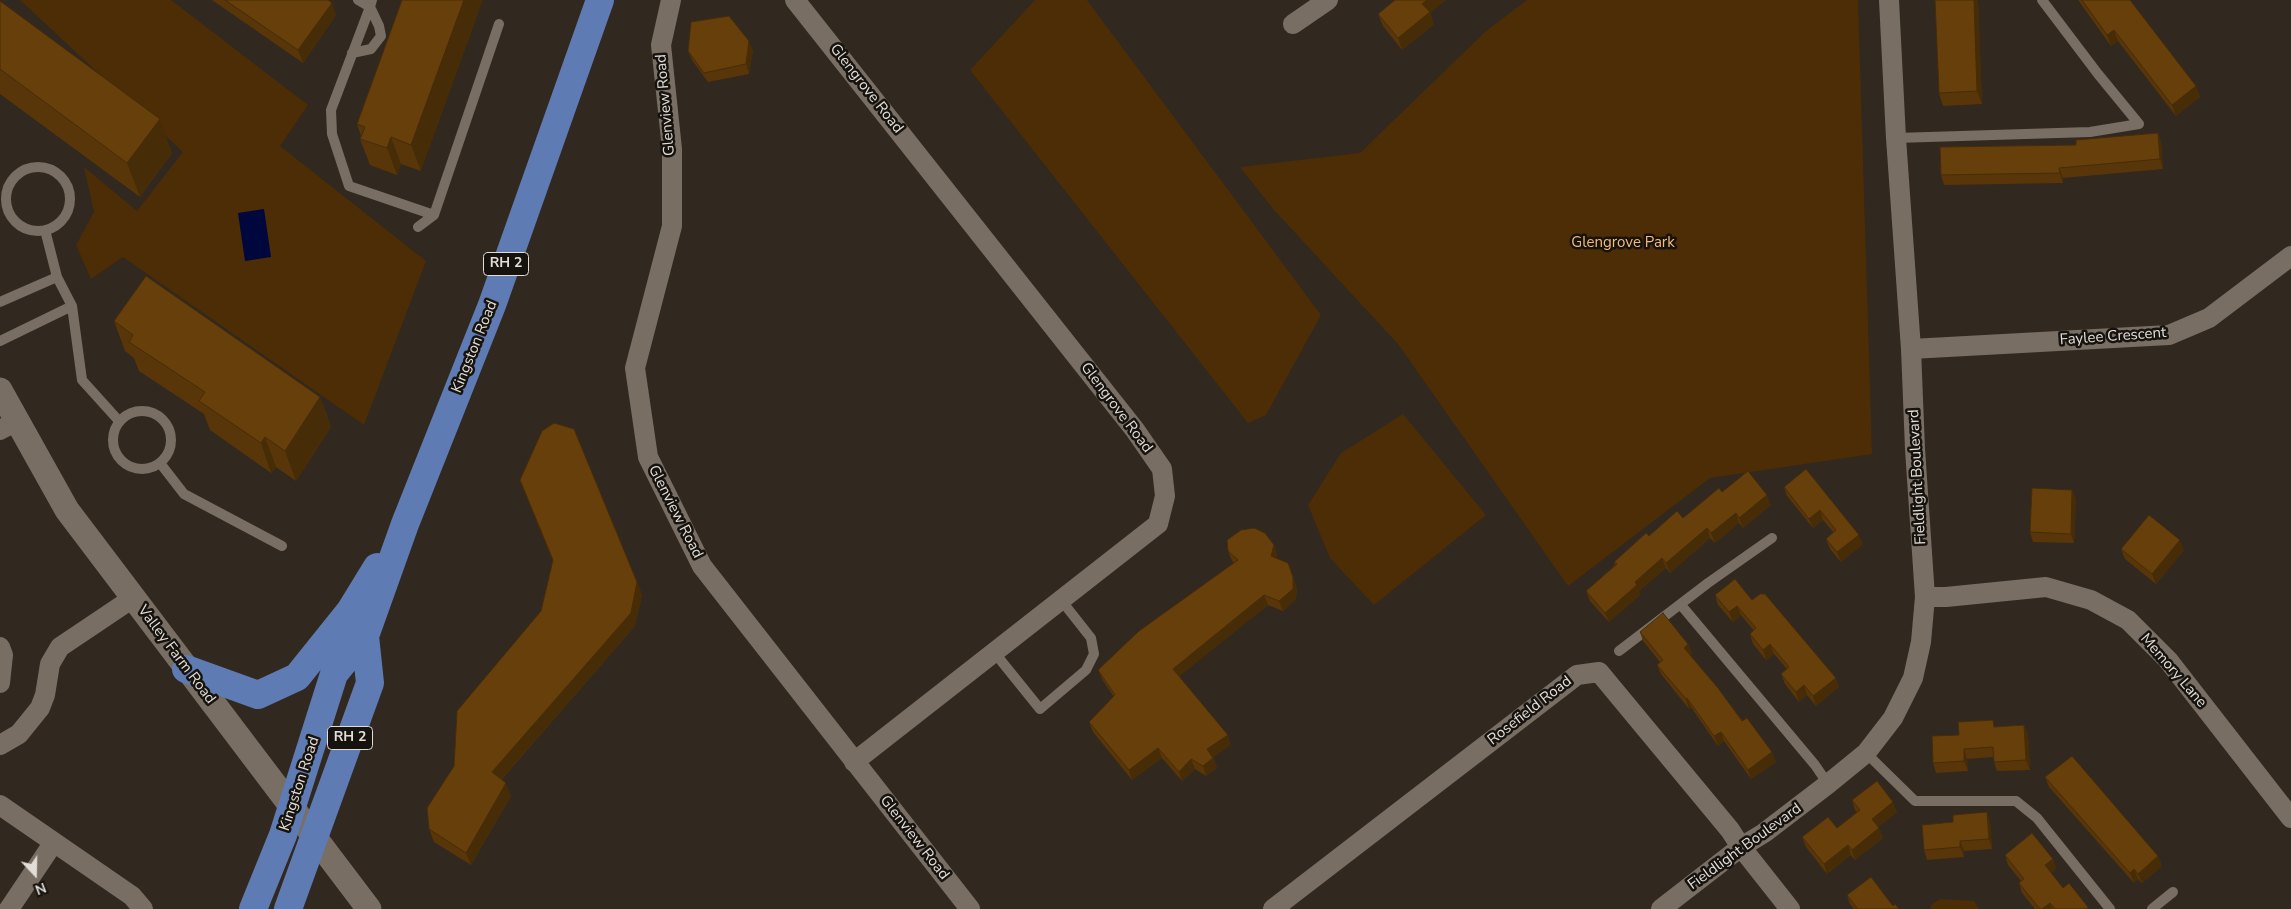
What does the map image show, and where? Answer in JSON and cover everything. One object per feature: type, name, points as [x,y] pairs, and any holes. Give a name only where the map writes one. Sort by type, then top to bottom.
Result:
[{"type":"main road","name":"Kingston Road","points":[[253,909],[292,809],[334,674],[364,636],[405,524],[492,305],[600,0]]},
{"type":"main road","points":[[186,668],[258,695],[297,678],[350,611],[405,524]]},
{"type":"main road","name":"Kingston Road","points":[[288,909],[370,684],[364,636]]},
{"type":"street","name":"Glenview Road","points":[[671,0],[661,45],[672,149],[672,226],[635,368],[648,457],[702,566],[970,909]]},
{"type":"street","name":"Glengrove Road","points":[[795,0],[1135,430],[1162,469],[1165,496],[1158,524],[854,762]]},
{"type":"street","points":[[1293,24],[1328,0]]},
{"type":"street","name":"Fieldlight Boulevard","points":[[1661,909],[1741,846],[1764,833],[1866,753],[1893,718],[1913,678],[1921,642],[1925,597],[1889,0]]},
{"type":"street","name":"Faylee Crescent","points":[[1911,349],[2169,335],[2209,318],[2291,256]]},
{"type":"street","name":"Valley Farm Road","points":[[0,390],[8,426],[67,510],[369,909]]},
{"type":"street","name":"Memory Lane","points":[[1925,597],[2046,587],[2091,600],[2128,620],[2168,660],[2291,818]]},
{"type":"street","points":[[0,745],[19,734],[40,708],[45,695],[48,670],[60,646],[133,598]]},
{"type":"street","points":[[0,647],[4,656],[0,683]]},
{"type":"street","name":"Rosefield Road","points":[[1273,909],[1577,675],[1599,672],[1730,830],[1790,909]]},
{"type":"street","points":[[0,805],[132,896],[143,909]]},
{"type":"street","points":[[9,909],[54,842]]},
{"type":"lane","points":[[358,0],[371,4]]},
{"type":"lane","points":[[1896,138],[2090,132],[2139,124],[2042,0]]},
{"type":"lane","points":[[352,53],[371,49],[382,36],[371,4]]},
{"type":"lane","points":[[371,4],[331,110],[332,134],[349,186],[434,215]]},
{"type":"lane","points":[[418,227],[434,215],[499,24]]},
{"type":"lane","points":[[39,167],[51,170],[61,177],[68,187],[70,200],[67,212],[60,222],[45,230],[25,228],[14,221],[8,210],[3,192],[16,176],[26,169],[39,167]]},
{"type":"lane","points":[[45,230],[57,277],[72,306],[82,380],[119,421]]},
{"type":"lane","points":[[0,302],[57,277]]},
{"type":"lane","points":[[0,341],[72,306]]},
{"type":"lane","points":[[143,410],[154,413],[164,420],[170,429],[172,441],[169,452],[160,463],[141,470],[130,467],[120,460],[114,450],[112,439],[119,421],[131,412],[143,410]]},
{"type":"lane","points":[[160,463],[184,494],[282,546]]},
{"type":"lane","points":[[1619,651],[1708,583],[1772,538]]},
{"type":"lane","points":[[994,652],[1040,710],[1086,670],[1094,654],[1091,638],[1061,600]]},
{"type":"lane","points":[[1681,605],[1815,765],[1828,784]]},
{"type":"lane","points":[[1866,753],[1915,801],[2016,801],[2038,818],[2110,909]]},
{"type":"lane","points":[[2152,909],[2173,892]]},
{"type":"green space","points":[[20,0],[171,0],[308,105],[280,146],[426,261],[364,425],[123,257],[91,279],[76,245],[94,212],[84,167],[137,211],[183,152]]},
{"type":"green space","points":[[1035,0],[1087,0],[1321,315],[1266,415],[1248,423],[970,70]]},
{"type":"green space","name":"Glengrove Park","points":[[1527,0],[1858,0],[1872,454],[1710,478],[1568,586],[1398,344],[1274,210],[1240,167],[1360,153],[1486,31]]},
{"type":"green space","points":[[1403,414],[1486,515],[1374,605],[1330,558],[1308,505],[1341,453]]},
{"type":"green space","points":[[1940,899],[1974,901],[1979,909],[1932,909],[1930,906]]},
{"type":"shaded area","points":[[264,209],[271,257],[245,261],[238,213]]},
{"type":"building","points":[[225,0],[328,0],[332,3],[298,50]]},
{"type":"building","points":[[402,0],[464,0],[411,145],[391,137],[387,148],[360,139],[365,127],[357,124]]},
{"type":"building","points":[[1395,0],[1427,0],[1422,4],[1430,12],[1398,38],[1378,14]]},
{"type":"building","points":[[1935,0],[1974,0],[1977,91],[1939,93]]},
{"type":"building","points":[[2082,0],[2130,0],[2196,86],[2172,105],[2114,30],[2107,35]]},
{"type":"building","points":[[0,1],[160,119],[127,163],[0,69]]},
{"type":"building","points":[[729,16],[749,41],[746,64],[704,73],[688,51],[691,22]]},
{"type":"building","points":[[2158,133],[2160,159],[2059,168],[2060,173],[1941,175],[1940,147],[2076,145],[2076,140]]},
{"type":"building","points":[[146,276],[320,397],[285,451],[265,437],[261,443],[199,401],[205,392],[129,342],[133,335],[114,321]]},
{"type":"building","points":[[554,423],[574,429],[637,582],[631,613],[492,772],[506,783],[466,853],[429,829],[427,808],[454,766],[457,711],[541,611],[553,560],[520,480],[542,431]]},
{"type":"building","points":[[1806,469],[1859,535],[1837,552],[1826,539],[1836,530],[1820,510],[1809,519],[1784,487]]},
{"type":"building","points":[[1748,471],[1767,495],[1739,518],[1736,513],[1711,533],[1707,528],[1666,563],[1662,558],[1635,582],[1637,585],[1605,613],[1586,591],[1617,564],[1614,562],[1646,533],[1649,536],[1677,511],[1683,518],[1719,488],[1722,492]]},
{"type":"building","points":[[2032,488],[2072,490],[2071,534],[2030,532]]},
{"type":"building","points":[[2149,515],[2180,540],[2152,574],[2121,549]]},
{"type":"building","points":[[1254,528],[1265,533],[1274,545],[1271,556],[1288,563],[1293,577],[1293,589],[1279,601],[1264,595],[1173,669],[1228,735],[1207,749],[1213,758],[1203,766],[1191,759],[1179,772],[1158,748],[1129,770],[1089,722],[1115,695],[1098,670],[1139,631],[1238,560],[1228,551],[1227,540],[1241,530]]},
{"type":"building","points":[[1735,579],[1752,600],[1760,594],[1765,594],[1836,678],[1813,696],[1804,685],[1796,692],[1781,674],[1789,667],[1770,644],[1763,650],[1750,634],[1756,628],[1737,606],[1729,612],[1715,595]]},
{"type":"building","points":[[1663,613],[1688,644],[1684,648],[1718,688],[1742,721],[1747,718],[1772,752],[1748,770],[1721,732],[1714,736],[1687,698],[1657,665],[1663,660],[1640,632]]},
{"type":"building","points":[[1993,720],[1994,727],[2024,725],[2026,760],[1994,762],[1993,747],[1964,749],[1964,761],[1933,763],[1932,736],[1959,735],[1958,722]]},
{"type":"building","points":[[2072,756],[2158,856],[2138,874],[2134,869],[2130,873],[2045,777]]},
{"type":"building","points":[[1877,781],[1893,802],[1872,819],[1879,828],[1852,850],[1848,845],[1824,864],[1802,837],[1828,817],[1837,828],[1860,810],[1852,800]]},
{"type":"building","points":[[1987,812],[1989,839],[1960,841],[1960,847],[1924,850],[1922,825],[1953,822],[1953,815]]},
{"type":"building","points":[[2032,833],[2053,859],[2045,865],[2063,888],[2069,883],[2088,907],[2086,909],[2055,909],[2050,903],[2040,909],[2019,883],[2024,879],[2005,855]]},
{"type":"building","points":[[1871,877],[1893,906],[1895,904],[1899,909],[1858,909],[1847,895]]}]
